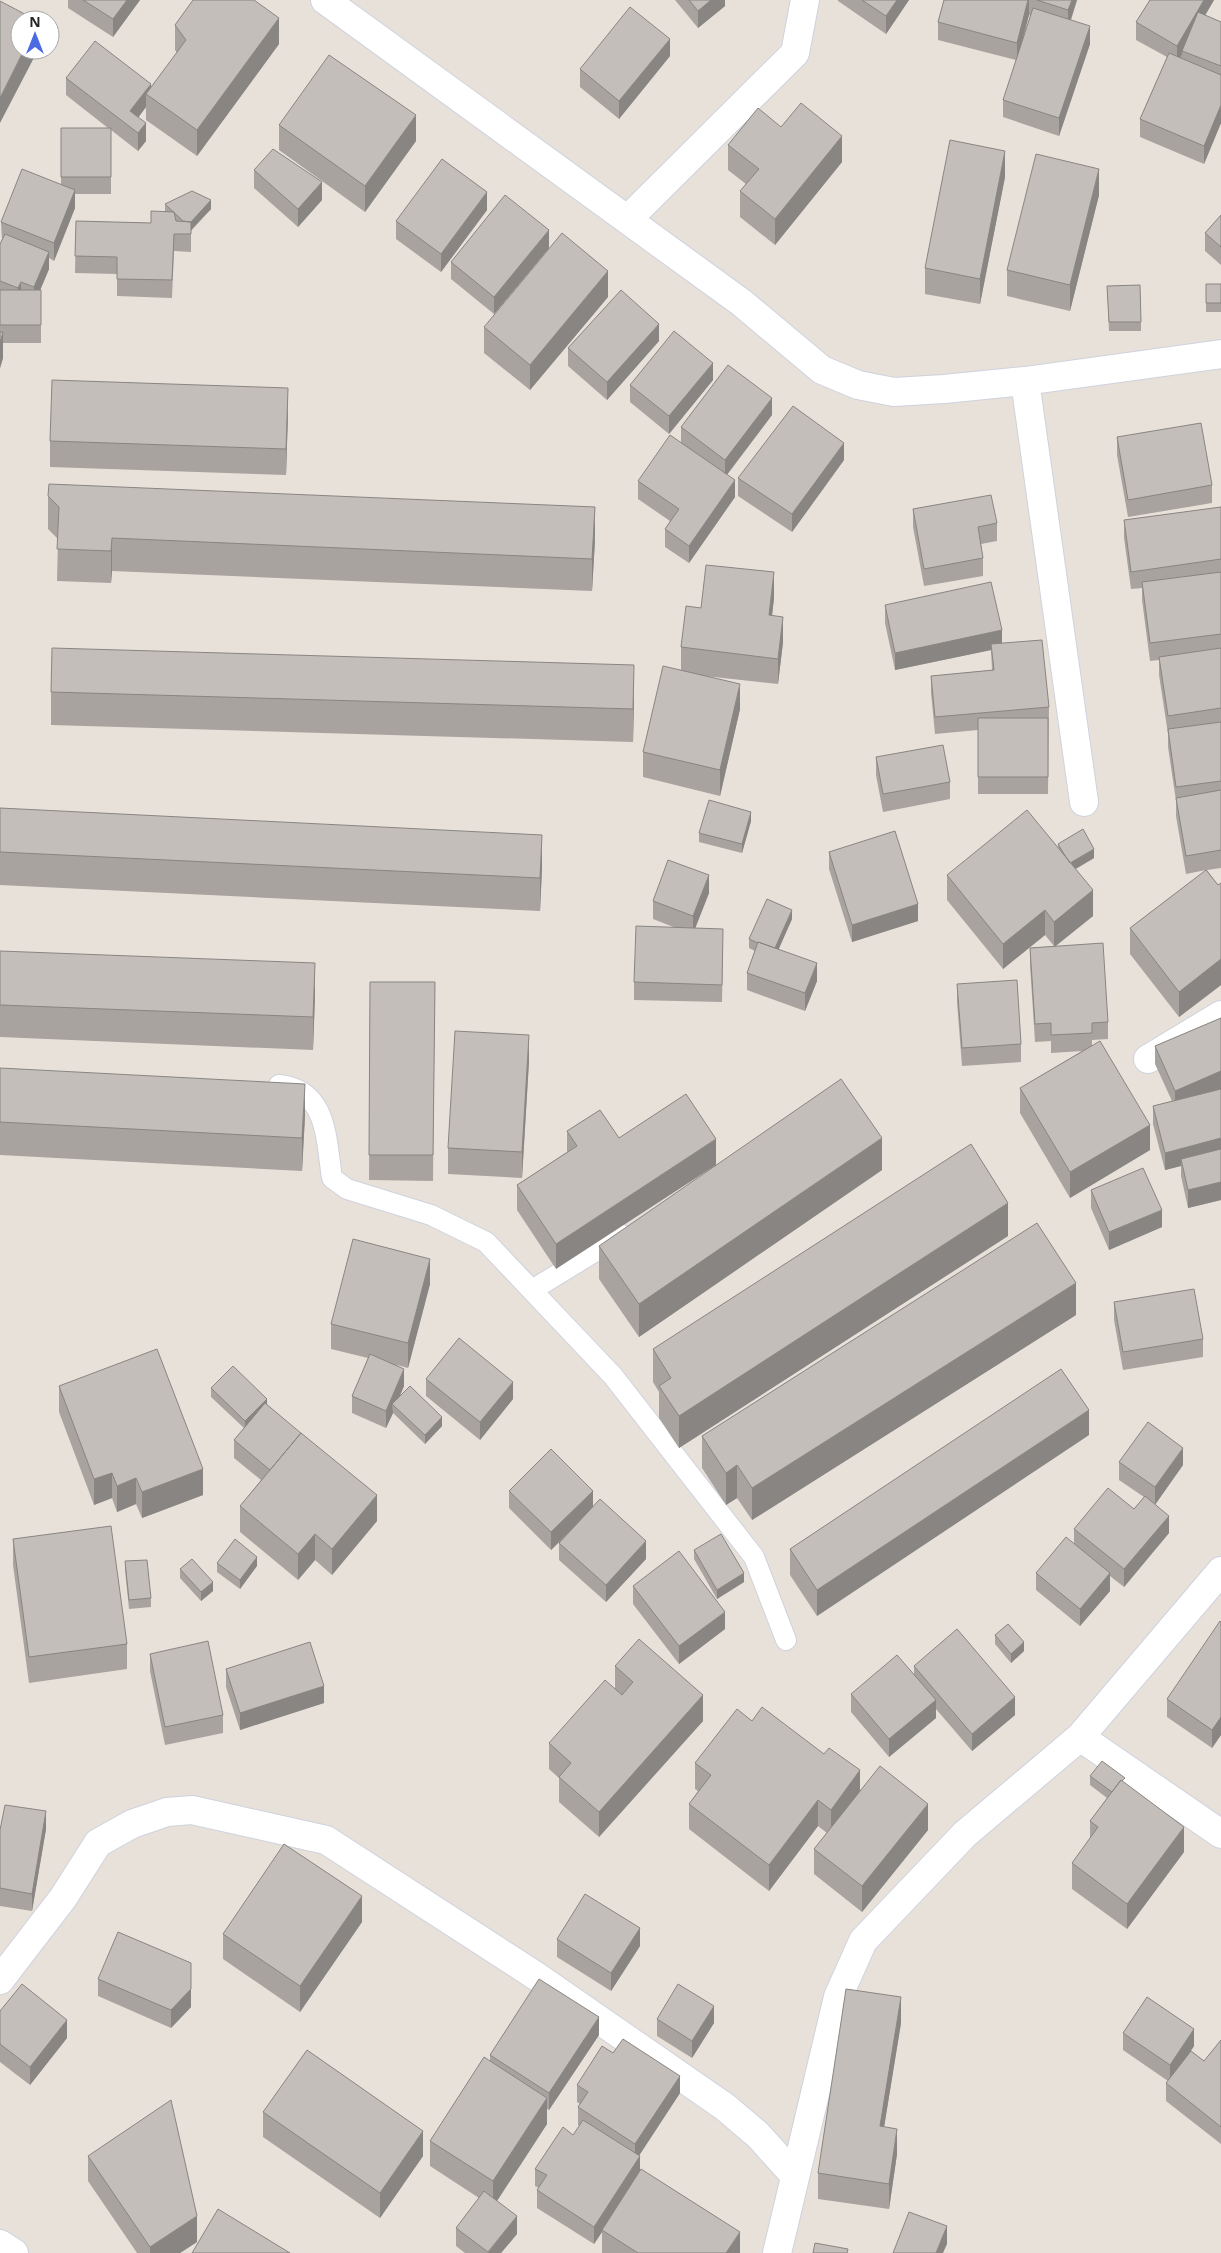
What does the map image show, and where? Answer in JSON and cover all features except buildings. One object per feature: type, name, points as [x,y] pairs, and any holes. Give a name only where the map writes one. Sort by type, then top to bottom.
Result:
[{"type":"street","points":[[325,0],[742,303],[822,370],[858,385],[894,392],[1025,381],[1221,354]]},
{"type":"street","points":[[628,219],[795,53],[805,0]]},
{"type":"street","points":[[1025,381],[1084,802]]},
{"type":"street","points":[[1148,1059],[1221,1016]]},
{"type":"street","points":[[777,2253],[794,2175],[838,1997],[863,1941],[965,1834],[1080,1737],[1221,1571]]},
{"type":"street","points":[[1080,1737],[1221,1834]]},
{"type":"street","points":[[0,1980],[63,1898],[98,1843],[132,1824],[167,1812],[192,1810],[326,1840],[536,1976],[725,2107],[758,2135],[794,2175]]},
{"type":"street","points":[[0,2244],[14,2253]]},
{"type":"lane","points":[[262,1084],[290,1086],[312,1099],[322,1116],[332,1178],[347,1189],[432,1215],[486,1242],[532,1290],[613,1376],[754,1557],[786,1640]]},
{"type":"lane","points":[[532,1290],[638,1226]]}]
